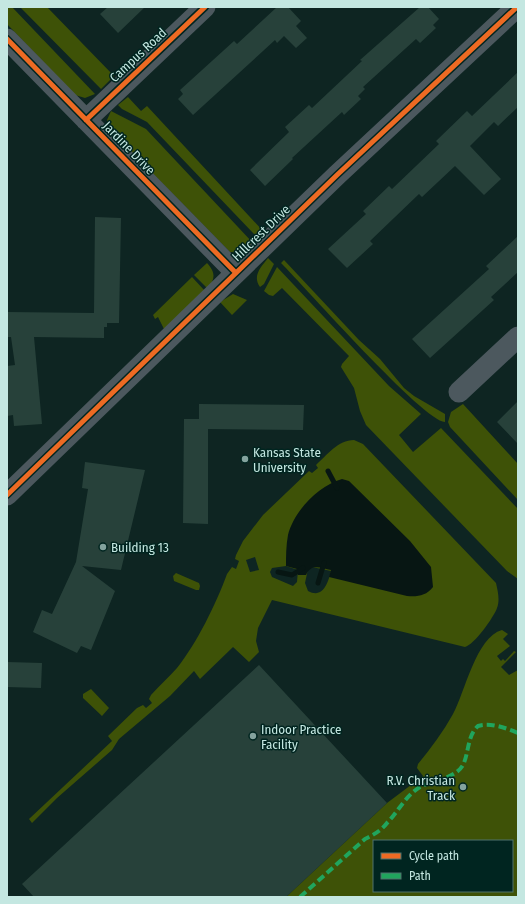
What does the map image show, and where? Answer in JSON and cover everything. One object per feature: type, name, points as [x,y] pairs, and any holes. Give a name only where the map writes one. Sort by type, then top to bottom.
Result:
[{"type":"street","name":"Campus Road","points":[[86,120],[205,7]]},
{"type":"street","name":"Hillcrest Drive","points":[[7,495],[337,175],[517,7]]},
{"type":"street","name":"Jardine Drive","points":[[7,39],[236,273]]},
{"type":"street","points":[[459,392],[518,337]]},
{"type":"green space","points":[[7,7],[12,7],[95,94],[85,98],[75,95],[7,24]]},
{"type":"green space","points":[[20,7],[47,7],[114,76],[101,89]]},
{"type":"green space","points":[[128,97],[141,111],[147,106],[264,232],[258,237],[254,234],[147,122],[122,109],[118,105]]},
{"type":"green space","points":[[111,111],[146,129],[253,243],[241,253],[230,252],[110,130],[107,120]]},
{"type":"green space","points":[[268,258],[274,264],[264,284],[260,287],[257,275],[260,268]]},
{"type":"green space","points":[[284,260],[359,340],[380,359],[404,388],[414,396],[445,414],[445,422],[433,416],[390,378],[281,263]]},
{"type":"green space","points":[[207,263],[214,276],[208,289],[194,275]]},
{"type":"green space","points":[[277,267],[389,386],[421,414],[399,435],[413,452],[441,428],[518,509],[518,579],[507,571],[366,425],[360,411],[354,388],[341,367],[349,356],[282,288],[273,296],[264,291]]},
{"type":"green space","points":[[192,277],[205,291],[164,329],[158,317],[155,319],[153,315]]},
{"type":"green space","points":[[233,294],[247,300],[232,315],[220,302]]},
{"type":"green space","points":[[463,404],[518,464],[518,500],[450,427],[448,422],[451,412]]},
{"type":"green space","points":[[354,440],[363,444],[496,583],[499,599],[498,605],[488,624],[469,645],[465,647],[272,600],[258,628],[256,641],[259,652],[249,662],[233,647],[200,679],[194,671],[170,696],[119,739],[112,750],[57,798],[32,823],[29,819],[112,741],[108,736],[137,708],[143,705],[146,708],[152,703],[149,699],[151,695],[177,668],[192,647],[212,610],[227,574],[232,567],[236,569],[239,561],[235,559],[236,555],[243,541],[263,515],[309,471],[312,473],[318,468],[316,465],[333,449],[343,442]],"holes":[[[255,557],[259,570],[250,572],[246,560]],[[286,566],[298,570],[297,582],[293,586],[272,577],[270,572],[272,568]],[[312,567],[331,571],[326,585],[318,593],[308,591],[305,583],[308,569]]]},
{"type":"green space","points":[[176,573],[199,583],[199,590],[174,581],[173,576]]},
{"type":"green space","name":"R.V. Christian Track","points":[[502,630],[508,634],[503,639],[510,646],[497,656],[501,661],[503,659],[505,661],[514,651],[516,652],[501,667],[509,675],[518,670],[518,897],[286,897],[387,803],[423,776],[417,768],[418,764],[437,740],[453,714],[472,666],[485,643],[493,635]]},
{"type":"green space","points":[[91,689],[109,708],[102,716],[83,698],[83,694]]},
{"type":"shaded area","points":[[342,479],[349,481],[410,541],[431,567],[433,587],[430,590],[418,596],[407,596],[329,577],[331,570],[317,567],[308,571],[306,575],[298,575],[297,569],[286,566],[286,547],[288,535],[291,526],[301,509],[324,487]]},
{"type":"building","points":[[108,7],[145,7],[118,33],[100,14]]},
{"type":"building","points":[[277,7],[288,7],[301,21],[296,26],[307,38],[296,48],[284,36],[277,43],[275,40],[193,115],[178,99],[183,94],[180,90],[234,41],[237,44]]},
{"type":"building","points":[[420,7],[428,7],[439,19],[433,25],[436,28],[420,43],[416,39],[363,87],[365,89],[358,96],[361,99],[344,115],[342,112],[292,158],[293,159],[265,186],[250,170],[289,132],[285,127],[309,105],[312,108],[362,61],[360,60]]},
{"type":"building","points":[[518,72],[518,107],[498,126],[494,122],[470,146],[501,179],[484,195],[455,166],[422,197],[419,194],[370,241],[373,244],[347,268],[328,249],[366,214],[363,211],[389,186],[392,189],[439,144],[436,141],[467,111],[472,116]]},
{"type":"building","points":[[95,217],[121,218],[119,323],[107,323],[107,327],[104,327],[104,338],[34,337],[42,424],[14,426],[13,415],[7,416],[7,366],[15,365],[11,337],[7,337],[7,312],[94,313]]},
{"type":"building","points":[[518,236],[518,272],[491,297],[494,300],[430,358],[412,339],[489,269],[486,266]]},
{"type":"building","points":[[518,401],[518,444],[497,422]]},
{"type":"building","points":[[199,404],[304,405],[303,430],[208,429],[208,524],[183,523],[184,419],[199,419]]},
{"type":"building","name":"Building 13","points":[[85,462],[145,470],[121,570],[82,566],[115,591],[91,650],[81,646],[77,653],[33,632],[42,610],[52,614],[76,562],[88,489],[82,488]]},
{"type":"building","points":[[7,662],[42,663],[41,688],[7,687]]},
{"type":"building","name":"Indoor Practice Facility","points":[[259,665],[387,803],[286,897],[34,897],[22,884]]},
{"type":"waterway","points":[[328,471],[337,488]]},
{"type":"waterway","points":[[318,583],[324,563]]},
{"type":"waterway","points":[[278,572],[292,575],[303,568]]},
{"type":"marked path","points":[[300,897],[365,839],[382,828],[415,790],[449,776],[459,770],[465,760],[474,730],[478,726],[493,725],[518,733]]},
{"type":"cycle path","points":[[86,120],[205,7]]},
{"type":"cycle path","points":[[7,495],[337,175],[517,7]]},
{"type":"cycle path","points":[[7,39],[236,273]]},
{"type":"place","name":"Kansas State University","points":[[245,459]]},
{"type":"place","name":"Building 13","points":[[103,547]]},
{"type":"place","name":"Indoor Practice Facility","points":[[253,736]]},
{"type":"place","name":"R.V. Christian Track","points":[[463,787]]}]
